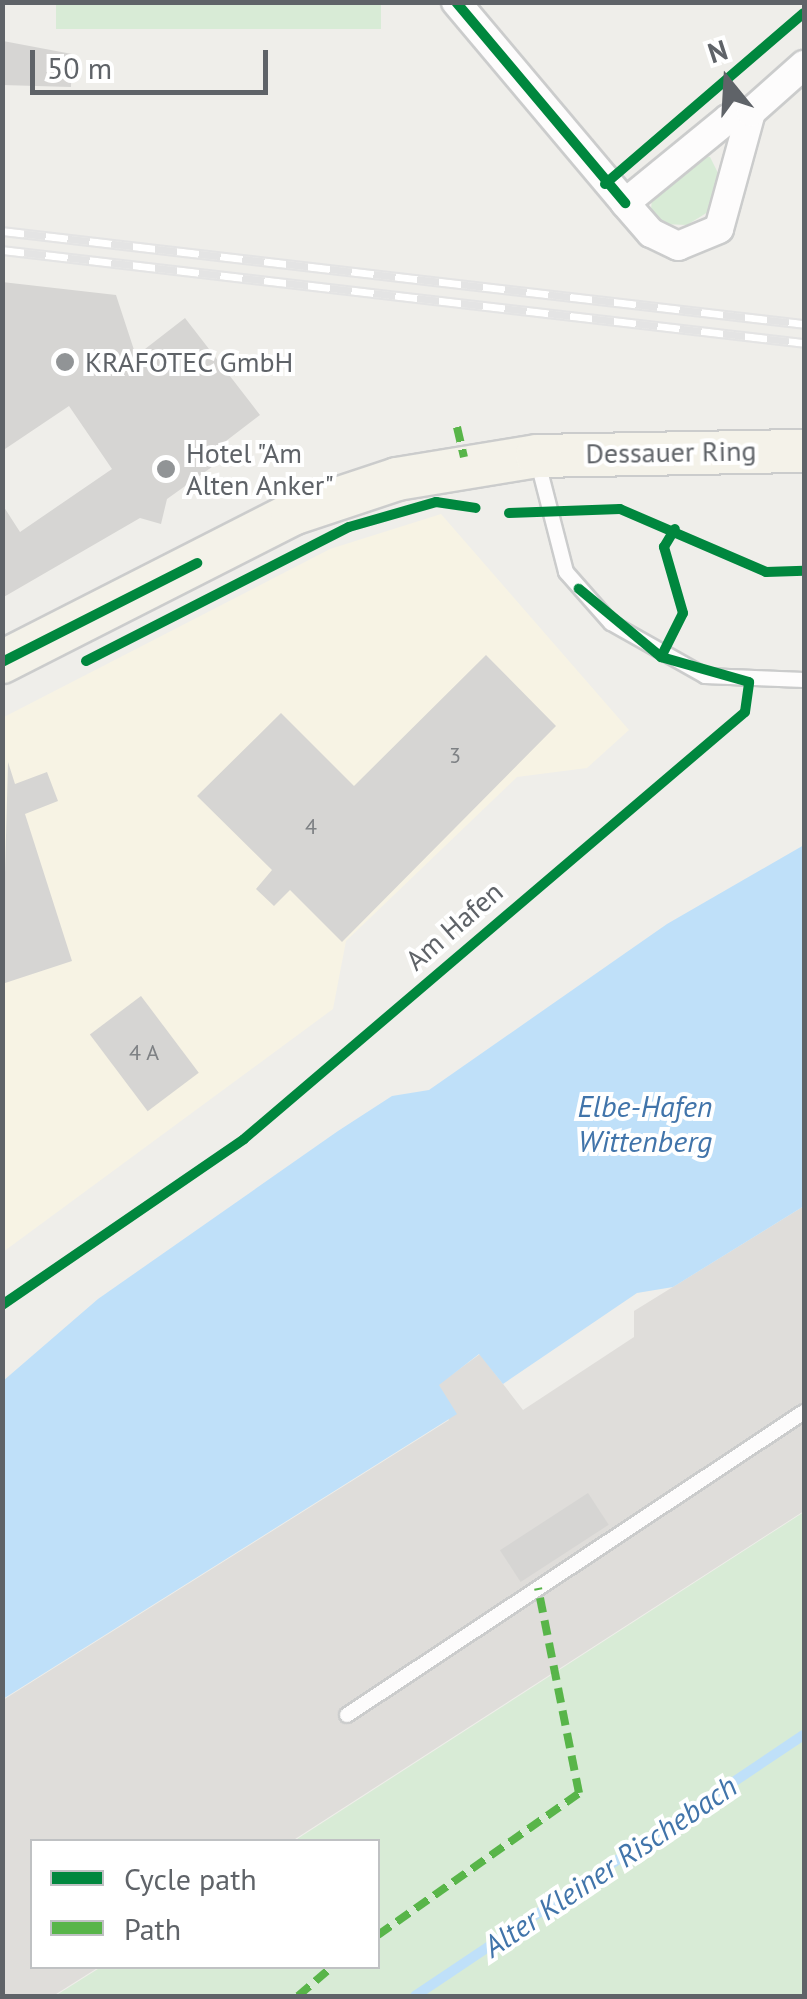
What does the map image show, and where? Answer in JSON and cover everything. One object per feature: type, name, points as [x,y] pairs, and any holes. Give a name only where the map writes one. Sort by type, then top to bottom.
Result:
[{"type":"main road","name":"Dessauer Ring","points":[[2,662],[196,563],[361,490],[537,456],[804,450]]},
{"type":"street","points":[[456,2],[625,203],[667,244],[706,239],[729,216],[752,112]]},
{"type":"street","points":[[625,203],[728,119],[752,112],[804,65]]},
{"type":"lane","points":[[537,456],[566,572],[612,623],[705,676],[804,680]]},
{"type":"lane","points":[[348,1714],[804,1412]]},
{"type":"shaded area","points":[[441,514],[629,730],[587,768],[517,777],[346,941],[333,1009],[3,1252],[2,718],[330,549]]},
{"type":"shaded area","points":[[804,1206],[804,1511],[295,1839],[30,1839],[30,1969],[96,1969],[53,1996],[3,1996],[3,1700],[449,1420],[432,1389],[480,1354],[523,1410],[634,1337],[634,1311]]},
{"type":"green space","points":[[56,3],[381,3],[381,29],[56,29]]},
{"type":"green space","points":[[696,156],[710,157],[718,173],[708,212],[687,225],[663,224],[651,212],[652,194]]},
{"type":"green space","points":[[804,1512],[804,1996],[55,1996],[98,1969],[380,1969],[380,1839],[297,1839]]},
{"type":"water","name":"Elbe-Hafen Wittenberg","points":[[804,845],[804,1206],[673,1287],[637,1293],[503,1384],[479,1354],[439,1385],[457,1414],[3,1699],[3,1381],[98,1299],[338,1131],[392,1096],[429,1090],[667,924]]},
{"type":"building","points":[[3,41],[72,54],[71,87],[2,85]]},
{"type":"building","points":[[2,282],[116,295],[136,356],[185,318],[260,415],[209,454],[216,464],[167,499],[161,524],[140,518],[2,598],[2,504],[20,532],[112,469],[69,406],[2,451]]},
{"type":"building","points":[[486,655],[556,726],[342,942],[290,890],[274,906],[256,889],[272,870],[197,796],[281,713],[354,786]]},
{"type":"building","points":[[8,762],[15,784],[47,772],[58,801],[25,814],[72,961],[2,984]]},
{"type":"building","points":[[141,996],[199,1073],[148,1111],[90,1035]]},
{"type":"building","points":[[588,1493],[609,1525],[521,1582],[500,1550]]},
{"type":"waterway","name":"Alter Kleiner Rischebach","points":[[415,1996],[804,1735]]},
{"type":"railway","points":[[2,231],[804,324]]},
{"type":"railway","points":[[2,250],[804,343]]},
{"type":"marked path","points":[[457,427],[464,457]]},
{"type":"marked path","points":[[380,1934],[579,1793],[538,1588]]},
{"type":"marked path","points":[[298,1996],[330,1969]]},
{"type":"cycle path","points":[[456,2],[625,203]]},
{"type":"cycle path","points":[[605,184],[804,13]]},
{"type":"cycle path","points":[[86,661],[349,527],[436,502],[476,508]]},
{"type":"cycle path","points":[[509,513],[620,509],[766,572],[804,571]]},
{"type":"cycle path","points":[[661,657],[683,613],[664,547],[675,529]]},
{"type":"cycle path","points":[[2,662],[197,563]]},
{"type":"cycle path","name":"Am Hafen","points":[[2,1305],[244,1139],[745,712],[749,682],[661,657],[579,589]]},
{"type":"place","name":"KRAFOTEC GmbH","points":[[65,362]]},
{"type":"place","name":"Hotel \"Am Alten Anker\"","points":[[166,469]]}]
